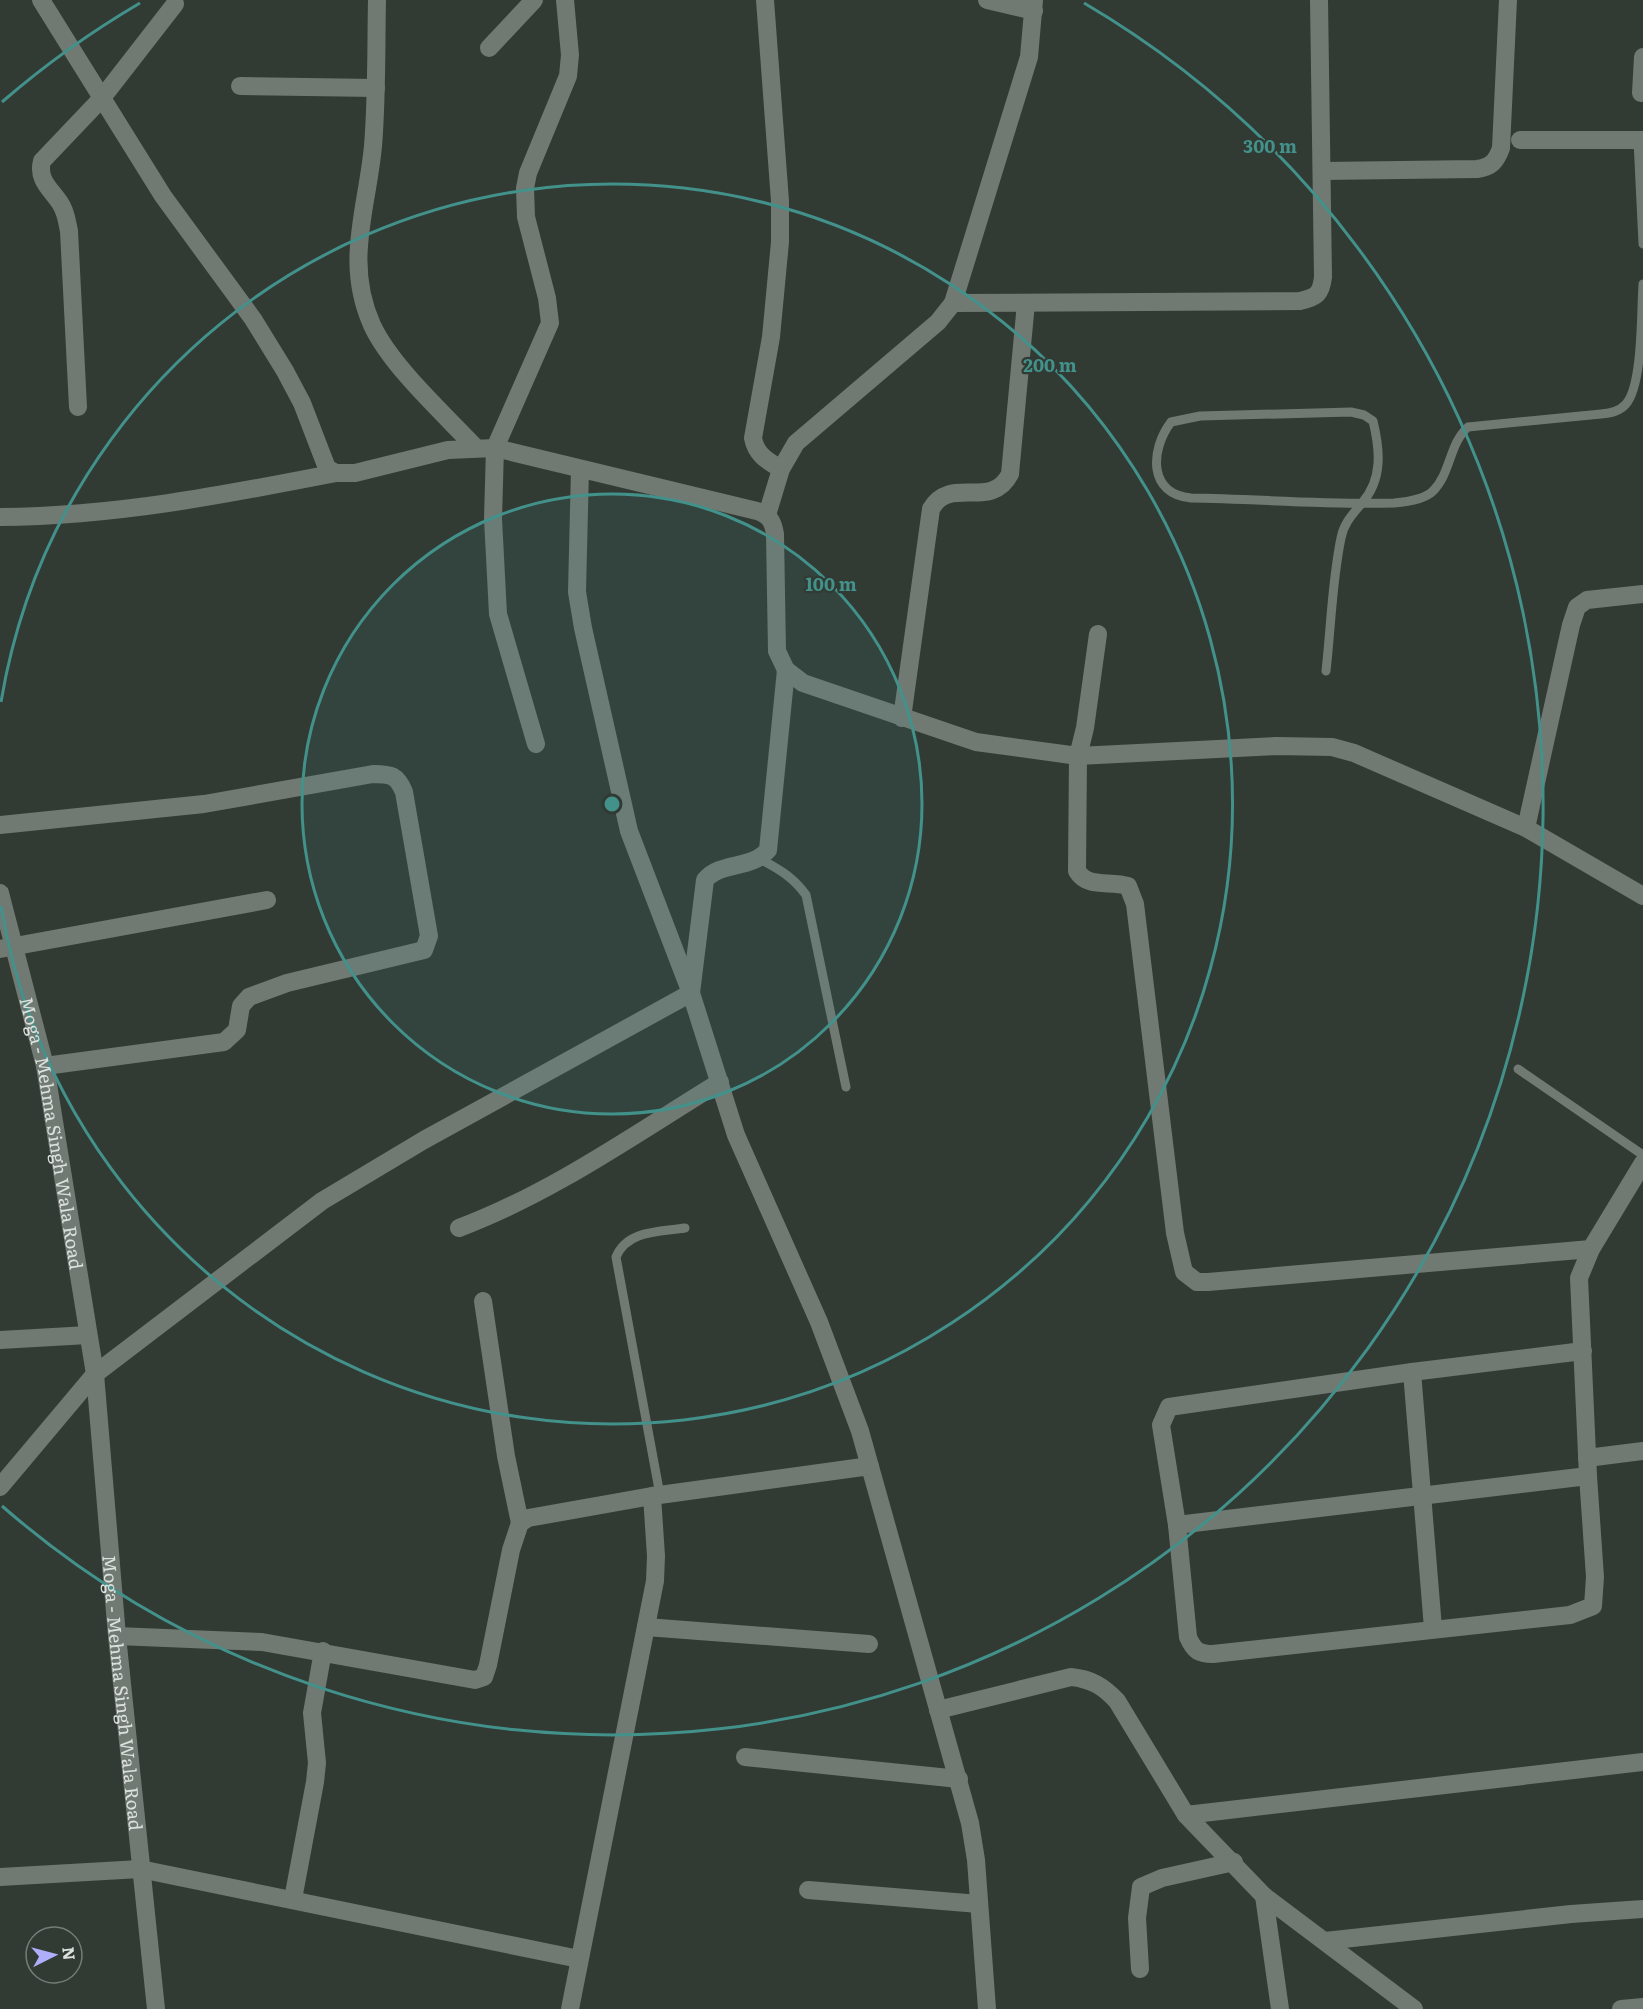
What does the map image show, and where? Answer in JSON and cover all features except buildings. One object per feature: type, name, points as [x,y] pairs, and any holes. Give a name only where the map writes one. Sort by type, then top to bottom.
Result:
[{"type":"street","points":[[41,0],[163,196],[253,319],[302,403],[327,468],[336,473]]},
{"type":"street","points":[[377,0],[373,147],[357,246],[361,296],[373,327],[397,362],[475,447]]},
{"type":"street","points":[[489,48],[534,0]]},
{"type":"street","points":[[536,744],[498,614],[493,519],[495,448],[550,323],[547,298],[529,236],[525,188],[528,173],[568,76],[570,55],[565,0]]},
{"type":"street","points":[[765,0],[780,201],[780,242],[771,337],[753,438],[755,448],[764,458],[781,469]]},
{"type":"street","points":[[987,0],[1034,6],[1029,57],[952,303],[938,322],[806,432],[789,452],[781,469],[767,514],[775,534],[777,651],[786,670],[803,683],[976,742],[1078,756],[1276,746],[1332,747],[1354,753],[1526,828],[1643,896]]},
{"type":"street","points":[[952,303],[1300,301],[1316,298],[1322,290],[1323,277],[1319,0]]},
{"type":"street","points":[[1322,171],[1477,169],[1488,167],[1497,160],[1501,148],[1508,0]]},
{"type":"street","points":[[78,406],[69,231],[61,204],[43,180],[40,169],[42,161],[102,98],[176,4]]},
{"type":"street","points":[[1641,93],[1643,57]]},
{"type":"street","points":[[240,86],[376,88]]},
{"type":"street","points":[[1520,140],[1641,140]]},
{"type":"street","points":[[902,718],[931,509],[937,499],[949,493],[991,492],[1001,489],[1010,474],[1026,303]]},
{"type":"street","points":[[0,517],[57,517],[169,505],[336,473],[355,473],[448,450],[475,447],[495,448],[767,514]]},
{"type":"street","points":[[580,469],[577,592],[629,831],[691,993],[736,1135],[819,1322],[870,1466],[959,1779],[976,1860],[987,2009]]},
{"type":"street","points":[[1526,828],[1570,625],[1577,608],[1587,600],[1643,594]]},
{"type":"street","points":[[1098,634],[1085,728],[1078,756],[1077,872],[1082,879],[1090,882],[1128,886],[1135,904],[1175,1233],[1184,1272],[1190,1279],[1197,1282],[1208,1282],[1591,1249]]},
{"type":"street","points":[[691,993],[705,880],[712,872],[760,860],[768,850],[786,670]]},
{"type":"street","points":[[0,825],[204,804],[373,774],[393,775],[399,780],[404,792],[428,930],[428,944],[424,950],[287,983],[249,997],[242,1006],[237,1030],[224,1042],[45,1066]]},
{"type":"street","name":"Moga - Mehma Singh Wala Road","points":[[0,893],[7,949],[45,1066],[95,1374],[117,1636],[156,2009]]},
{"type":"street","points":[[7,949],[267,900]]},
{"type":"street","points":[[0,1487],[95,1374],[322,1201],[424,1140],[691,993]]},
{"type":"street","points":[[459,1228],[506,1209],[553,1185],[720,1082]]},
{"type":"street","points":[[1583,1351],[1412,1372],[1169,1407],[1161,1425],[1177,1525],[1188,1638],[1193,1648],[1202,1654],[1570,1615],[1593,1606],[1595,1577],[1587,1458],[1583,1351],[1580,1278],[1591,1249],[1643,1163]]},
{"type":"street","points":[[117,1636],[227,1639],[323,1651],[461,1679],[475,1680],[484,1677],[511,1550],[520,1523],[506,1456],[483,1301]]},
{"type":"street","points":[[0,1340],[88,1335]]},
{"type":"street","points":[[1412,1372],[1433,1628]]},
{"type":"street","points":[[1587,1458],[1643,1450]]},
{"type":"street","points":[[520,1523],[542,1513],[870,1466]]},
{"type":"street","points":[[1177,1525],[1588,1476]]},
{"type":"street","points":[[570,2009],[646,1627],[656,1564],[656,1496]]},
{"type":"street","points":[[646,1627],[869,1644]]},
{"type":"street","points":[[293,1899],[315,1782],[317,1763],[312,1713],[323,1651]]},
{"type":"street","points":[[938,1710],[1071,1677],[1088,1679],[1105,1689],[1117,1701],[1186,1815],[1234,1862],[1264,1896],[1414,2009]]},
{"type":"street","points":[[745,1757],[959,1779]]},
{"type":"street","points":[[1186,1815],[1643,1762]]},
{"type":"street","points":[[1140,1969],[1137,1918],[1141,1887],[1162,1878],[1234,1862]]},
{"type":"street","points":[[0,1877],[140,1869],[579,1959]]},
{"type":"street","points":[[808,1890],[980,1904]]},
{"type":"street","points":[[1264,1896],[1280,2009]]},
{"type":"street","points":[[1325,1941],[1571,1914],[1643,1910]]},
{"type":"street","points":[[1621,2009],[1643,2007]]},
{"type":"lane","points":[[1641,140],[1643,244]]},
{"type":"lane","points":[[1326,671],[1340,539],[1349,517],[1364,502],[1376,483],[1378,452],[1372,421],[1364,415],[1351,412],[1180,418],[1171,422],[1164,431],[1158,450],[1156,468],[1166,490],[1176,496],[1364,502],[1396,503],[1419,499],[1432,493],[1440,482],[1459,436],[1468,427],[1617,412],[1627,403],[1638,374],[1643,284]]},
{"type":"lane","points":[[760,860],[785,872],[797,882],[806,895],[846,1087]]},
{"type":"lane","points":[[1518,1069],[1643,1155]]},
{"type":"lane","points":[[656,1496],[616,1257],[620,1247],[631,1238],[684,1228]]}]
